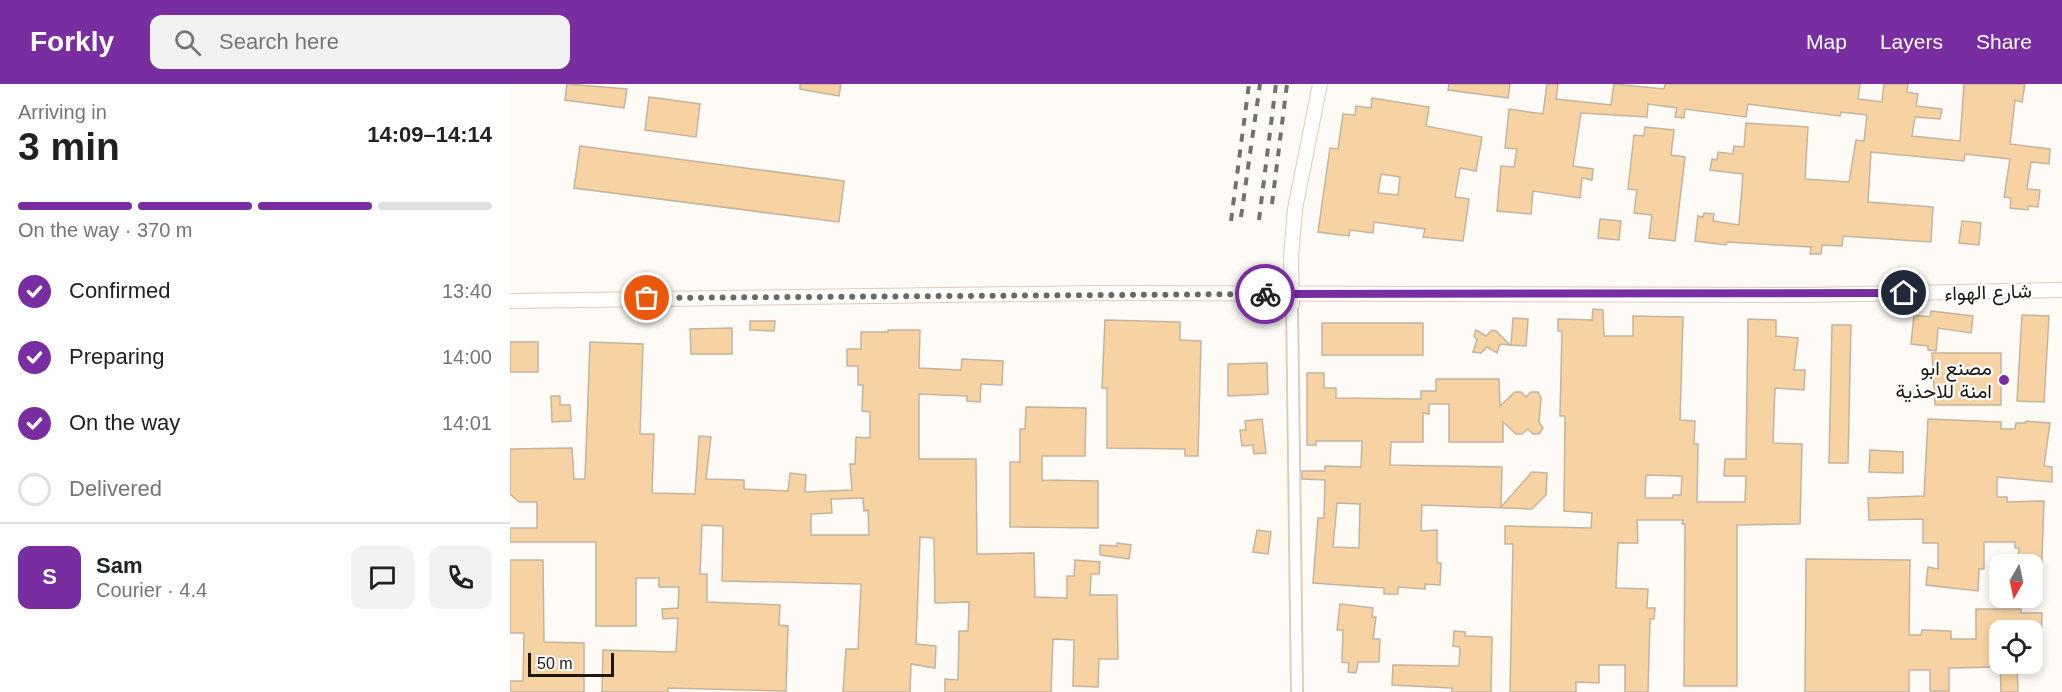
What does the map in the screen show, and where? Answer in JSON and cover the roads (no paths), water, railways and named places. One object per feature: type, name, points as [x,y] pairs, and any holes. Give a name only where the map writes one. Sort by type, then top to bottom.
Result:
[{"type":"street","points":[[1297,692],[1291,257],[1295,209],[1320,84]]},
{"type":"street","name":"شارع الهواء","points":[[510,301],[784,296],[1292,299],[1805,295],[2062,290]]},
{"type":"railway","points":[[1231,221],[1249,84]]},
{"type":"railway","points":[[1241,217],[1260,84]]},
{"type":"railway","points":[[1259,220],[1276,84]]},
{"type":"railway","points":[[1272,204],[1287,84]]},
{"type":"place","name":"مصنع ابو امنة للاحذية","points":[[2004,380]]}]
